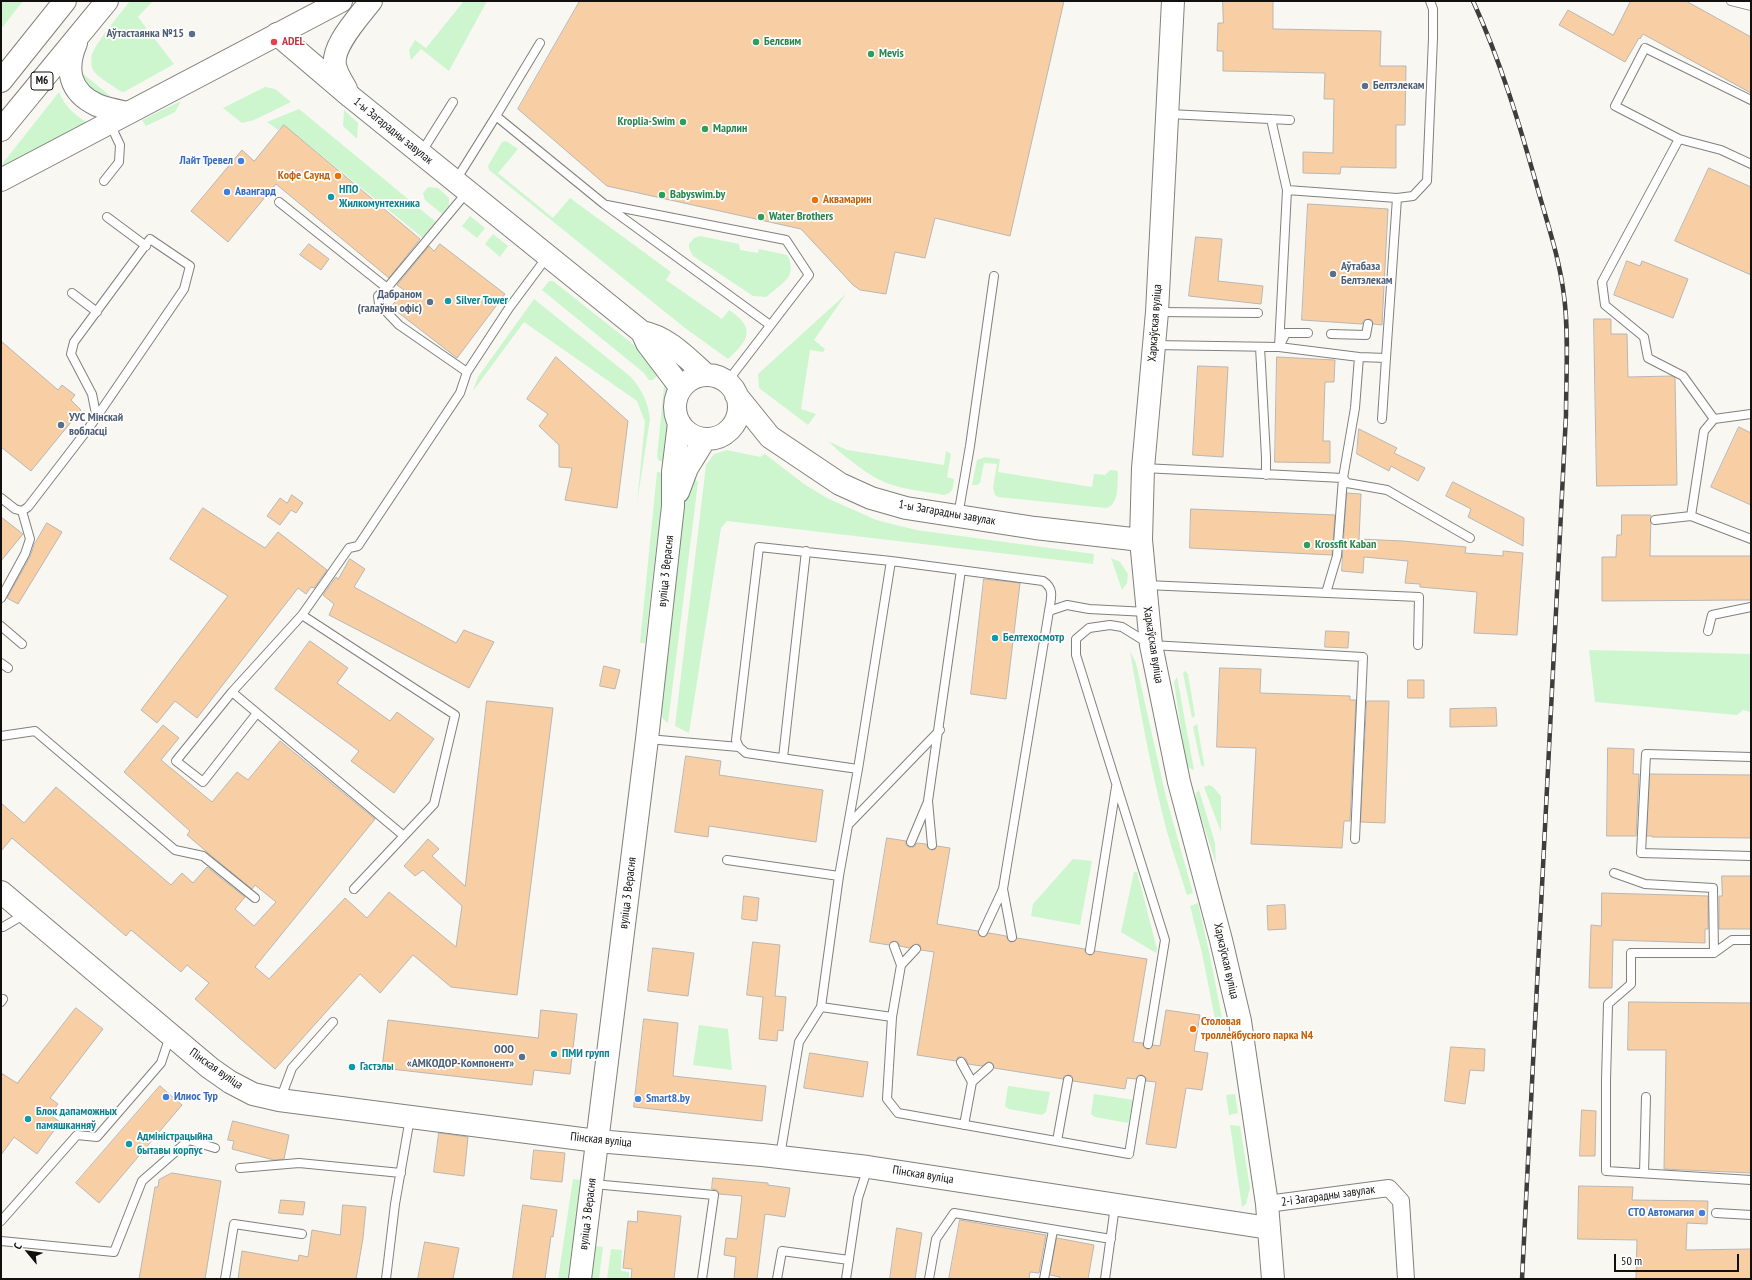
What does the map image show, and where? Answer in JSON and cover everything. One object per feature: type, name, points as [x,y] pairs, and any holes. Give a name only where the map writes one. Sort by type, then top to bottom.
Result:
[{"type":"main road","name":"М6","points":[[1,81],[65,1]]},
{"type":"main road","name":"М6","points":[[1,130],[107,1]]},
{"type":"main road","points":[[1,180],[341,1]]},
{"type":"main road","points":[[351,97],[335,69],[335,59],[339,45],[371,1]]},
{"type":"main road","name":"Харкаўская вуліца","points":[[1173,1],[1166,113],[1157,312],[1143,468],[1141,540],[1151,645],[1179,782],[1221,940],[1240,1021],[1267,1204],[1273,1279]]},
{"type":"main road","name":"1-ы Загарадны завулак","points":[[277,34],[295,47],[351,97],[549,255],[642,332],[647,343],[681,388]]},
{"type":"main road","points":[[79,36],[71,54],[70,66],[71,76],[76,88],[85,98],[119,118]]},
{"type":"main road","name":"1-ы Загарадны завулак","points":[[642,332],[654,334],[683,353],[706,375]]},
{"type":"main road","points":[[706,375],[720,378],[732,388],[738,407],[733,425],[713,437],[690,434],[679,423],[676,416],[675,401],[681,388],[692,379],[706,375]]},
{"type":"main road","name":"1-ы Загарадны завулак","points":[[732,388],[770,437],[840,484],[871,498],[906,508],[1035,528],[1141,540]]},
{"type":"main road","name":"вуліца 3 Верасня","points":[[580,1279],[647,738],[673,506],[673,472],[679,423]]},
{"type":"main road","name":"1-ы Загарадны завулак","points":[[713,437],[749,434],[770,437]]},
{"type":"main road","name":"вуліца 3 Верасня","points":[[673,506],[687,468],[713,437]]},
{"type":"main road","name":"Пінская вуліца","points":[[1,892],[170,1036],[230,1082],[253,1094],[279,1100],[597,1140],[780,1157],[868,1167],[1269,1228]]},
{"type":"street","name":"2-і Загарадны завулак","points":[[1267,1204],[1389,1188],[1401,1201],[1406,1279]]},
{"type":"lane","points":[[1287,190],[1397,198],[1413,196],[1427,181],[1433,38],[1433,8],[1430,1]]},
{"type":"lane","points":[[1731,1],[1751,6]]},
{"type":"lane","points":[[467,372],[399,325],[379,304],[378,296],[387,288],[462,186],[496,116],[540,43]]},
{"type":"lane","points":[[1751,100],[1645,48],[1614,106],[1679,140],[1721,150],[1751,164]]},
{"type":"lane","points":[[421,153],[453,102]]},
{"type":"lane","points":[[1166,113],[1290,120]]},
{"type":"lane","points":[[496,116],[604,204],[770,325]]},
{"type":"lane","points":[[104,181],[119,162],[119,118]]},
{"type":"lane","points":[[1271,120],[1287,190],[1279,347]]},
{"type":"lane","points":[[1679,140],[1602,282],[1605,305],[1644,337],[1648,358],[1683,376],[1714,419]]},
{"type":"lane","points":[[1382,420],[1397,198]]},
{"type":"lane","points":[[280,202],[387,288]]},
{"type":"lane","points":[[604,204],[786,240],[809,275],[770,325],[732,388]]},
{"type":"lane","points":[[107,217],[146,246]]},
{"type":"lane","points":[[1,498],[15,509],[22,511],[28,507],[91,425],[184,289],[190,266],[150,239],[74,342],[71,354],[92,394],[96,414],[91,425]]},
{"type":"lane","points":[[256,713],[204,782],[176,761],[232,692],[302,615],[349,548],[358,546],[460,393],[467,372],[510,308],[549,255]]},
{"type":"lane","points":[[958,516],[970,446],[994,276]]},
{"type":"lane","points":[[72,293],[97,312]]},
{"type":"lane","points":[[1157,312],[1258,313]]},
{"type":"lane","points":[[1331,334],[1366,335],[1368,324]]},
{"type":"lane","points":[[1279,347],[1286,332],[1308,333]]},
{"type":"lane","points":[[1154,345],[1279,347],[1359,357],[1386,358]]},
{"type":"lane","points":[[1260,347],[1266,475]]},
{"type":"lane","points":[[1326,593],[1337,556],[1343,478],[1355,408],[1359,357]]},
{"type":"lane","points":[[1691,516],[1704,431],[1714,419],[1751,414]]},
{"type":"lane","points":[[1143,468],[1343,478],[1348,484],[1386,490],[1470,538]]},
{"type":"lane","points":[[1,598],[25,554],[30,539],[22,511]]},
{"type":"lane","points":[[1654,520],[1691,516],[1751,539]]},
{"type":"lane","points":[[739,747],[736,740],[759,547],[806,551],[962,570],[1043,581],[1050,585],[1052,592],[1003,889],[983,932]]},
{"type":"lane","points":[[783,758],[806,551]]},
{"type":"lane","points":[[780,1157],[799,1042],[822,1007],[839,876],[849,824],[891,561]]},
{"type":"lane","points":[[911,842],[928,801],[940,730],[962,570]]},
{"type":"lane","points":[[1145,585],[1419,597],[1418,645]]},
{"type":"lane","points":[[1049,611],[1067,605],[1089,609],[1147,612]]},
{"type":"lane","points":[[1708,631],[1712,615],[1751,607]]},
{"type":"lane","points":[[302,615],[455,714],[434,804],[354,889]]},
{"type":"lane","points":[[1148,1044],[1165,940],[1076,655],[1076,639],[1089,628],[1110,625],[1122,627],[1151,645],[1363,657],[1355,840]]},
{"type":"lane","points":[[1,626],[22,644]]},
{"type":"lane","points":[[1,662],[8,668]]},
{"type":"lane","points":[[232,692],[404,836]]},
{"type":"lane","points":[[849,824],[940,730]]},
{"type":"lane","points":[[1,736],[34,732],[175,850],[203,856],[256,898]]},
{"type":"lane","points":[[647,738],[739,747],[746,752],[858,769]]},
{"type":"lane","points":[[1751,757],[1646,754],[1641,853],[1751,856]]},
{"type":"lane","points":[[1090,950],[1117,785]]},
{"type":"lane","points":[[928,801],[932,845]]},
{"type":"lane","points":[[727,860],[839,876]]},
{"type":"lane","points":[[1614,873],[1645,884],[1713,888],[1714,953]]},
{"type":"lane","points":[[1003,889],[1012,937]]},
{"type":"lane","points":[[1,927],[26,914]]},
{"type":"lane","points":[[1751,940],[1732,940],[1714,953],[1632,953],[1630,984],[1608,1004],[1606,1081],[1606,1170],[1751,1180]]},
{"type":"lane","points":[[894,946],[901,965],[892,1017],[887,1099],[898,1114],[1129,1154],[1142,1080]]},
{"type":"lane","points":[[901,965],[916,949]]},
{"type":"lane","points":[[822,1007],[892,1017]]},
{"type":"lane","points":[[279,1100],[292,1068],[333,1022]]},
{"type":"lane","points":[[1,1221],[77,1135],[97,1137],[161,1063],[170,1036]]},
{"type":"lane","points":[[961,1062],[972,1082]]},
{"type":"lane","points":[[964,1125],[972,1082],[989,1067]]},
{"type":"lane","points":[[1057,1141],[1068,1080]]},
{"type":"lane","points":[[1644,1173],[1646,1097]]},
{"type":"lane","points":[[386,1279],[395,1204],[410,1117]]},
{"type":"lane","points":[[1,1241],[114,1252],[142,1180],[189,1140],[215,1148]]},
{"type":"lane","points":[[240,1168],[299,1163],[401,1173]]},
{"type":"lane","points":[[846,1279],[858,1198],[868,1167]]},
{"type":"lane","points":[[592,1184],[714,1196],[702,1279]]},
{"type":"lane","points":[[1105,1279],[1115,1205]]},
{"type":"lane","points":[[929,1279],[936,1239],[954,1213],[1111,1239]]},
{"type":"lane","points":[[1716,1213],[1751,1215]]},
{"type":"lane","points":[[225,1279],[234,1224],[302,1234]]},
{"type":"lane","points":[[1044,1279],[1053,1230]]},
{"type":"lane","points":[[777,1279],[782,1251],[849,1260]]},
{"type":"green space","points":[[1,1],[23,1],[1,29]]},
{"type":"green space","points":[[130,1],[153,1],[138,17],[174,64],[124,92],[120,91],[95,73],[92,67],[91,58],[99,42]]},
{"type":"green space","points":[[464,1],[487,1],[449,71],[421,49],[411,60],[409,50],[415,40],[426,48]]},
{"type":"green space","points":[[76,68],[115,100],[94,100]]},
{"type":"green space","points":[[265,87],[275,89],[291,102],[254,120],[242,123],[223,108]]},
{"type":"green space","points":[[59,92],[64,102],[71,110],[88,123],[2,167],[3,163]]},
{"type":"green space","points":[[181,101],[175,112],[146,126],[142,120]]},
{"type":"green space","points":[[299,109],[436,222],[423,238],[284,125],[278,130],[267,122]]},
{"type":"green space","points":[[344,110],[358,123],[357,139],[343,126]]},
{"type":"green space","points":[[506,141],[518,149],[498,173],[553,218],[570,198],[671,272],[666,280],[722,319],[729,310],[738,316],[746,328],[745,340],[741,346],[728,359],[685,328],[489,170],[488,166],[502,142]]},
{"type":"green space","points":[[428,187],[438,188],[449,198],[449,206],[442,214],[425,200],[423,193]]},
{"type":"green space","points":[[470,216],[485,228],[477,238],[462,226]]},
{"type":"green space","points":[[493,234],[508,246],[500,257],[485,244]]},
{"type":"green space","points":[[700,236],[739,244],[740,250],[758,253],[759,249],[787,255],[791,269],[790,275],[782,284],[766,297],[753,296],[693,256],[689,248],[689,244],[694,238]]},
{"type":"green space","points":[[549,281],[553,281],[658,364],[662,371],[653,380],[649,380],[644,373],[542,290]]},
{"type":"green space","points":[[846,294],[814,340],[825,349],[823,352],[810,350],[801,409],[816,414],[808,425],[759,388],[758,374]]},
{"type":"green space","points":[[534,299],[631,377],[644,396],[650,419],[637,503],[645,422],[637,401],[524,322],[473,391],[478,377]]},
{"type":"green space","points":[[667,381],[672,397],[672,413],[665,461],[659,461],[657,457],[664,386]]},
{"type":"green space","points":[[828,441],[847,450],[944,465],[946,451],[951,454],[947,477],[954,479],[952,490],[944,495],[910,489],[885,482],[872,476],[859,467]]},
{"type":"green space","points":[[727,450],[760,457],[765,454],[804,484],[827,498],[876,520],[916,530],[1094,554],[1093,564],[727,521],[721,528],[689,733],[675,726],[706,465],[714,454]]},
{"type":"green space","points":[[985,457],[1000,459],[998,472],[1092,487],[1094,474],[1105,475],[1110,470],[1118,471],[1116,498],[1110,506],[1106,508],[998,497],[995,495],[993,488],[997,464],[984,463],[980,483],[977,485],[972,485],[977,460]]},
{"type":"green space","points":[[657,472],[665,473],[645,643],[640,643]]},
{"type":"green space","points":[[688,478],[695,479],[698,482],[668,723],[663,719],[660,706]]},
{"type":"green space","points":[[1111,558],[1120,562],[1128,574],[1127,583],[1122,590]]},
{"type":"green space","points":[[1589,650],[1751,654],[1751,712],[1743,710],[1737,715],[1595,702]]},
{"type":"green space","points":[[1130,651],[1136,663],[1166,797],[1193,893],[1187,895],[1168,836],[1146,740]]},
{"type":"green space","points":[[1185,671],[1188,674],[1195,716],[1192,718],[1183,673]]},
{"type":"green space","points":[[1177,677],[1194,770],[1189,768],[1186,762],[1174,682]]},
{"type":"green space","points":[[1197,724],[1204,767],[1201,765],[1193,727]]},
{"type":"green space","points":[[1209,785],[1213,787],[1221,796],[1221,832],[1204,787]]},
{"type":"green space","points":[[1199,790],[1215,843],[1216,864],[1196,801],[1196,793]]},
{"type":"green space","points":[[1073,859],[1092,861],[1080,925],[1031,916],[1033,904]]},
{"type":"green space","points":[[1134,872],[1137,872],[1157,949],[1156,953],[1121,932]]},
{"type":"green space","points":[[1198,903],[1223,1023],[1216,1024],[1202,953],[1190,906]]},
{"type":"green space","points":[[699,1025],[728,1029],[732,1070],[693,1065]]},
{"type":"green space","points":[[1008,1086],[1050,1092],[1046,1112],[1042,1115],[1009,1109],[1005,1106]]},
{"type":"green space","points":[[1094,1094],[1134,1100],[1128,1123],[1095,1117],[1091,1114]]},
{"type":"green space","points":[[1235,1094],[1238,1113],[1229,1115],[1226,1095]]},
{"type":"green space","points":[[1230,1125],[1240,1126],[1250,1188],[1246,1204],[1242,1207]]},
{"type":"green space","points":[[573,1179],[580,1180],[569,1279],[558,1279]]},
{"type":"green space","points":[[595,1246],[603,1247],[599,1279],[591,1279]]},
{"type":"green space","points":[[611,1249],[622,1250],[621,1271],[629,1272],[629,1279],[607,1279]]},
{"type":"building","points":[[580,1],[1064,1],[1010,236],[935,218],[925,258],[895,252],[886,294],[860,290],[853,285],[801,229],[607,186],[518,109]]},
{"type":"building","name":"Белтэлекам","points":[[1223,1],[1273,1],[1273,29],[1381,31],[1380,66],[1406,66],[1405,125],[1396,125],[1396,168],[1341,167],[1340,174],[1303,173],[1303,152],[1333,153],[1334,99],[1324,99],[1325,73],[1223,71],[1223,51],[1217,51],[1218,23],[1223,23]]},
{"type":"building","points":[[1631,1],[1686,1],[1751,37],[1751,93],[1643,34],[1640,39],[1639,38],[1625,62],[1559,25],[1568,10],[1613,35]]},
{"type":"building","name":"НПО Жилкомунтехника","points":[[284,125],[420,239],[389,278],[276,184],[228,242],[191,211],[242,150],[254,161]]},
{"type":"building","points":[[1709,168],[1751,187],[1751,275],[1675,241]]},
{"type":"building","points":[[1308,204],[1388,209],[1382,325],[1373,324],[1372,320],[1369,319],[1364,320],[1362,324],[1302,320]]},
{"type":"building","points":[[1196,237],[1222,239],[1218,281],[1263,286],[1261,304],[1189,296]]},
{"type":"building","points":[[309,244],[329,259],[321,270],[300,255]]},
{"type":"building","name":"Silver Tower","points":[[440,244],[505,294],[457,358],[391,307],[404,290],[397,285],[429,246],[434,251]]},
{"type":"building","points":[[1627,261],[1640,266],[1642,261],[1688,279],[1673,318],[1614,295]]},
{"type":"building","points":[[1594,319],[1611,319],[1611,334],[1627,334],[1628,377],[1672,376],[1675,378],[1677,485],[1597,486]]},
{"type":"building","points":[[1,341],[58,390],[62,385],[75,395],[71,400],[81,410],[31,471],[1,447]]},
{"type":"building","points":[[556,357],[628,421],[617,508],[565,500],[572,468],[559,467],[559,445],[539,426],[548,414],[527,399]]},
{"type":"building","points":[[1277,357],[1335,360],[1334,382],[1325,382],[1323,441],[1330,441],[1330,463],[1275,462]]},
{"type":"building","points":[[1198,366],[1228,367],[1223,457],[1193,455]]},
{"type":"building","points":[[1739,427],[1751,433],[1751,505],[1711,487]]},
{"type":"building","points":[[1359,429],[1397,448],[1394,453],[1425,468],[1418,481],[1391,466],[1389,471],[1357,454]]},
{"type":"building","points":[[1453,482],[1524,518],[1523,546],[1468,517],[1471,509],[1446,496]]},
{"type":"building","points":[[1347,493],[1361,494],[1359,539],[1403,541],[1466,547],[1465,553],[1503,556],[1503,551],[1523,553],[1517,635],[1474,633],[1477,592],[1420,587],[1420,584],[1405,583],[1408,561],[1364,557],[1363,573],[1342,571]]},
{"type":"building","points":[[292,495],[303,503],[296,513],[291,510],[280,525],[267,516],[280,498],[287,503]]},
{"type":"building","points":[[203,508],[265,548],[278,532],[327,570],[314,588],[311,587],[306,594],[298,588],[197,718],[175,701],[157,723],[141,710],[228,596],[170,559]]},
{"type":"building","points":[[1191,509],[1335,515],[1332,555],[1190,548]]},
{"type":"building","points":[[1622,515],[1651,515],[1650,556],[1751,556],[1751,600],[1602,601],[1602,557],[1616,557],[1617,535],[1621,535]]},
{"type":"building","points":[[1,517],[23,534],[1,561]]},
{"type":"building","points":[[47,523],[62,532],[18,604],[7,598]]},
{"type":"building","points":[[350,559],[365,569],[354,587],[456,643],[464,630],[494,642],[469,688],[329,615],[334,604],[323,595],[336,577],[338,579]]},
{"type":"building","name":"Белтехосмотр","points":[[984,579],[1020,583],[1006,699],[971,694]]},
{"type":"building","points":[[1326,631],[1349,632],[1348,648],[1325,647]]},
{"type":"building","points":[[310,641],[348,668],[337,683],[390,721],[397,712],[434,739],[394,793],[351,761],[359,751],[275,689]]},
{"type":"building","points":[[604,666],[620,670],[615,689],[600,686]]},
{"type":"building","points":[[1220,668],[1261,669],[1260,693],[1350,696],[1350,700],[1356,700],[1350,821],[1344,821],[1342,848],[1251,844],[1256,748],[1217,747]]},
{"type":"building","points":[[1408,680],[1424,680],[1424,698],[1408,698]]},
{"type":"building","points":[[487,701],[553,708],[517,995],[451,987],[413,955],[380,993],[360,974],[275,1069],[195,999],[209,983],[187,965],[181,972],[131,930],[126,936],[12,838],[1,851],[1,803],[24,823],[56,787],[171,885],[182,873],[193,883],[207,867],[245,897],[235,909],[254,926],[276,902],[255,885],[252,889],[187,835],[190,831],[124,772],[163,725],[179,738],[161,760],[212,802],[237,772],[248,780],[280,741],[375,819],[255,967],[269,979],[345,898],[367,918],[389,892],[456,947],[462,906],[423,870],[415,876],[404,866],[428,839],[439,849],[432,856],[465,886]]},
{"type":"building","points":[[1367,701],[1389,701],[1385,823],[1361,822]]},
{"type":"building","points":[[1496,708],[1497,726],[1450,727],[1450,709]]},
{"type":"building","points":[[1608,748],[1634,749],[1633,774],[1639,774],[1636,836],[1607,836]]},
{"type":"building","points":[[686,756],[721,761],[719,775],[823,790],[816,842],[709,826],[708,837],[675,832]]},
{"type":"building","points":[[1650,774],[1751,775],[1751,838],[1647,836]]},
{"type":"building","points":[[887,838],[906,841],[906,845],[909,847],[914,847],[917,843],[926,844],[928,848],[932,850],[937,846],[950,848],[937,924],[978,931],[979,935],[983,937],[989,933],[1006,936],[1011,942],[1015,941],[1017,938],[1085,949],[1085,952],[1089,955],[1092,955],[1095,951],[1147,959],[1133,1042],[1143,1043],[1143,1046],[1147,1049],[1150,1049],[1153,1045],[1160,1046],[1166,1010],[1200,1015],[1194,1051],[1208,1053],[1202,1090],[1186,1088],[1176,1148],[1146,1144],[1156,1082],[1146,1081],[1146,1078],[1142,1075],[1139,1075],[1136,1079],[1127,1078],[1125,1089],[1073,1081],[1072,1076],[1069,1075],[1064,1076],[1063,1079],[994,1068],[993,1064],[990,1062],[982,1066],[968,1064],[966,1059],[962,1057],[958,1057],[956,1061],[917,1055],[934,952],[921,950],[920,945],[917,944],[909,948],[900,946],[898,942],[895,941],[889,945],[870,942]]},
{"type":"building","points":[[1722,876],[1751,876],[1751,929],[1719,929],[1719,896],[1722,896]]},
{"type":"building","points":[[1602,893],[1708,896],[1708,929],[1705,929],[1705,943],[1613,940],[1612,988],[1589,988],[1591,925],[1601,926]]},
{"type":"building","points":[[744,896],[759,898],[757,921],[742,919]]},
{"type":"building","points":[[1285,905],[1286,929],[1268,930],[1267,906]]},
{"type":"building","points":[[753,942],[780,945],[775,996],[786,997],[783,1031],[778,1030],[777,1041],[759,1039],[763,997],[747,995]]},
{"type":"building","points":[[653,948],[694,953],[688,996],[648,991]]},
{"type":"building","points":[[1629,1002],[1751,1003],[1751,1173],[1664,1169],[1666,1050],[1628,1050]]},
{"type":"building","points":[[76,1008],[103,1029],[50,1098],[58,1104],[50,1115],[60,1122],[37,1154],[14,1137],[1,1155],[1,1073],[17,1083]]},
{"type":"building","points":[[541,1010],[577,1014],[570,1074],[534,1070],[532,1085],[382,1068],[388,1020],[538,1038]]},
{"type":"building","points":[[644,1019],[678,1023],[673,1076],[766,1086],[762,1121],[634,1107]]},
{"type":"building","points":[[1451,1047],[1485,1049],[1484,1071],[1470,1070],[1465,1104],[1445,1101]]},
{"type":"building","points":[[810,1053],[868,1062],[863,1097],[804,1088]]},
{"type":"building","name":"Адміністрацыйна бытавы корпус","points":[[160,1086],[182,1105],[99,1203],[76,1183]]},
{"type":"building","points":[[1582,1110],[1596,1111],[1595,1156],[1580,1156]]},
{"type":"building","points":[[233,1121],[289,1135],[284,1159],[274,1160],[232,1149],[234,1141],[228,1140]]},
{"type":"building","points":[[439,1133],[468,1137],[464,1176],[434,1172]]},
{"type":"building","points":[[534,1150],[565,1153],[562,1182],[531,1179]]},
{"type":"building","points":[[172,1173],[221,1181],[205,1279],[139,1279],[155,1187],[158,1187],[159,1180]]},
{"type":"building","points":[[713,1178],[768,1183],[768,1185],[790,1188],[785,1217],[765,1214],[757,1279],[734,1279],[736,1257],[724,1255],[726,1238],[737,1239],[742,1196],[719,1194],[717,1190],[712,1189]]},
{"type":"building","points":[[1579,1186],[1633,1187],[1632,1200],[1708,1201],[1707,1224],[1687,1223],[1686,1250],[1751,1249],[1751,1279],[1636,1279],[1637,1240],[1578,1239]]},
{"type":"building","points":[[281,1200],[305,1202],[303,1215],[279,1213]]},
{"type":"building","points":[[343,1205],[366,1207],[363,1238],[356,1279],[238,1279],[242,1251],[298,1261],[299,1255],[308,1257],[312,1230],[340,1235]]},
{"type":"building","points":[[523,1205],[557,1210],[553,1237],[551,1236],[545,1279],[513,1279]]},
{"type":"building","points":[[638,1211],[681,1216],[674,1279],[631,1279],[632,1269],[623,1268],[628,1221],[637,1222]]},
{"type":"building","points":[[960,1220],[1046,1235],[1039,1273],[1030,1272],[1029,1279],[949,1279]]},
{"type":"building","points":[[897,1228],[922,1233],[915,1279],[890,1279]]},
{"type":"building","points":[[1057,1238],[1094,1245],[1088,1279],[1059,1279],[1060,1277],[1050,1275]]},
{"type":"building","points":[[425,1242],[459,1248],[453,1279],[418,1279]]},
{"type":"railway","points":[[1473,1],[1492,47],[1524,142],[1557,256],[1566,310],[1566,415],[1522,1279]]},
{"type":"place","name":"Аўтастаянка №15","points":[[192,34]]},
{"type":"place","name":"ADEL","points":[[274,42]]},
{"type":"place","name":"Белсвим","points":[[756,42]]},
{"type":"place","name":"Mevis","points":[[871,54]]},
{"type":"place","name":"Белтэлекам","points":[[1365,86]]},
{"type":"place","name":"Kroplia-Swim","points":[[683,122]]},
{"type":"place","name":"Марлин","points":[[705,129]]},
{"type":"place","name":"Лайт Тревел","points":[[241,161]]},
{"type":"place","name":"Кофе Саунд","points":[[338,176]]},
{"type":"place","name":"Авангард","points":[[227,192]]},
{"type":"place","name":"Babyswim.by","points":[[662,195]]},
{"type":"place","name":"НПО Жилкомунтехника","points":[[331,197]]},
{"type":"place","name":"Аквамарин","points":[[815,200]]},
{"type":"place","name":"Water Brothers","points":[[761,217]]},
{"type":"place","name":"Аўтабаза Белтэлекам","points":[[1333,274]]},
{"type":"place","name":"Silver Tower","points":[[448,301]]},
{"type":"place","name":"Дабраном (галаўны офіс)","points":[[430,302]]},
{"type":"place","name":"УУС Мінскай вобласці","points":[[61,425]]},
{"type":"place","name":"Krossfit Kaban","points":[[1307,545]]},
{"type":"place","name":"Белтехосмотр","points":[[995,638]]},
{"type":"place","name":"Столовая троллейбусного парка N4","points":[[1193,1029]]},
{"type":"place","name":"ПМИ групп","points":[[554,1054]]},
{"type":"place","name":"ООО «АМКОДОР-Компонент»","points":[[522,1057]]},
{"type":"place","name":"Гастэлы","points":[[352,1067]]},
{"type":"place","name":"Илиос Тур","points":[[166,1097]]},
{"type":"place","name":"Smart8.by","points":[[638,1099]]},
{"type":"place","name":"Блок дапаможных памяшканняў","points":[[28,1119]]},
{"type":"place","name":"Адміністрацыйна бытавы корпус","points":[[129,1144]]},
{"type":"place","name":"СТО Автомагия","points":[[1702,1213]]}]
